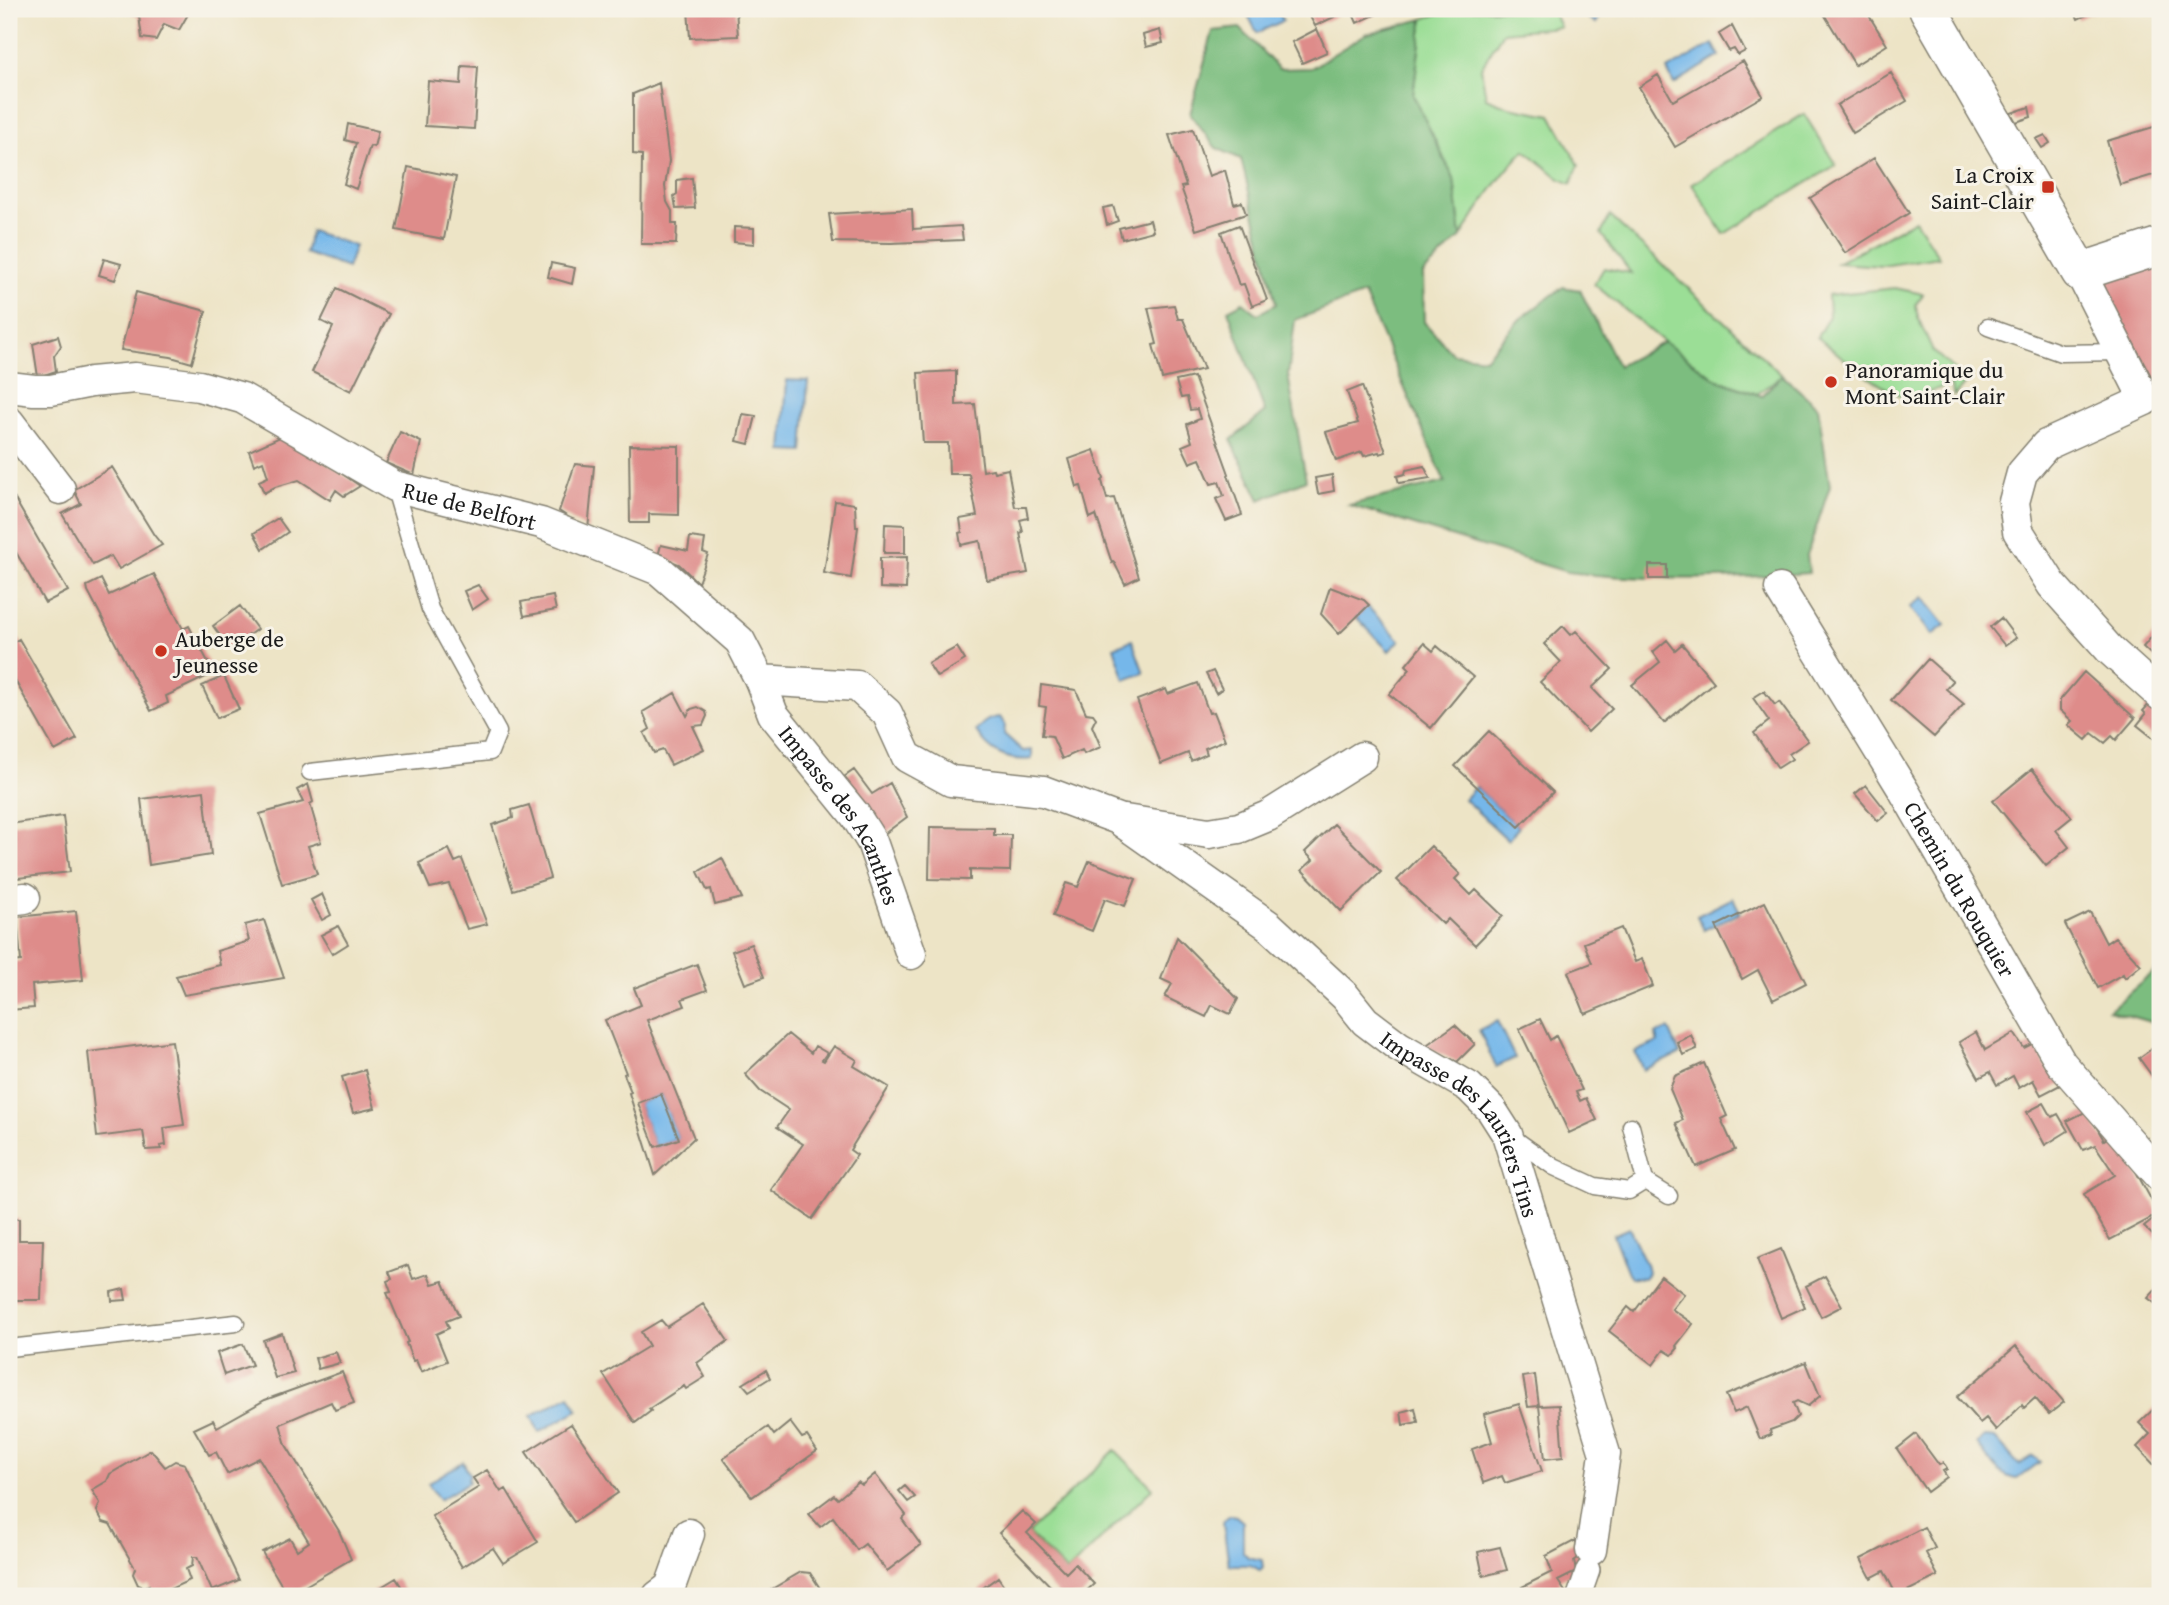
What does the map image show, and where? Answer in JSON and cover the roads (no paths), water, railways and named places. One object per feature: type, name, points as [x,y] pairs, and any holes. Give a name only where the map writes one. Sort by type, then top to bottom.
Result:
[{"type":"street","points":[[1927,9],[2080,272],[2145,400],[2046,445],[2022,473],[2014,502],[2018,531],[2052,585],[2110,650],[2160,695]]},
{"type":"street","points":[[2080,272],[2160,246]]},
{"type":"street","name":"Rue de Belfort","points":[[9,387],[51,390],[91,382],[135,378],[180,382],[242,398],[394,486],[541,523],[659,570],[740,641],[760,680]]},
{"type":"street","points":[[9,422],[60,489]]},
{"type":"street","name":"Chemin du Rouquier","points":[[1780,589],[1904,791],[2061,1063],[2160,1176]]},
{"type":"street","name":"Impasse des Lauriers Tins","points":[[760,680],[857,686],[887,713],[907,757],[951,781],[1043,791],[1118,819],[1209,833],[1239,828],[1268,816],[1362,757]]},
{"type":"street","name":"Impasse des Acanthes","points":[[760,680],[773,714],[855,814],[872,842],[911,954]]},
{"type":"street","name":"Impasse des Lauriers Tins","points":[[1118,819],[1268,925],[1345,996],[1366,1021],[1398,1046],[1469,1087],[1491,1110],[1507,1134],[1605,1454],[1590,1560]]},
{"type":"street","points":[[657,1596],[670,1587],[689,1534]]},
{"type":"street","points":[[1578,1596],[1590,1560]]},
{"type":"lane","points":[[1988,327],[2061,353],[2120,352]]},
{"type":"lane","points":[[310,772],[490,752],[498,732],[430,609],[394,486]]},
{"type":"lane","points":[[1631,1126],[1645,1181],[1669,1196]]},
{"type":"lane","points":[[1507,1134],[1554,1167],[1595,1186],[1629,1191],[1645,1181]]},
{"type":"lane","points":[[9,1348],[236,1323]]},
{"type":"water","points":[[1245,9],[1277,9],[1283,21],[1257,33]]},
{"type":"water","points":[[1575,9],[1605,9],[1596,23]]},
{"type":"water","points":[[1713,44],[1720,56],[1674,84],[1667,70]]},
{"type":"water","points":[[311,231],[355,246],[347,268],[305,253]]},
{"type":"water","points":[[787,380],[808,381],[803,452],[782,451]]},
{"type":"water","points":[[1923,597],[1945,625],[1932,635],[1910,607]]},
{"type":"water","points":[[1367,606],[1400,640],[1389,651],[1356,617]]},
{"type":"water","points":[[1132,640],[1144,673],[1125,680],[1114,647]]},
{"type":"water","points":[[1000,717],[1005,725],[1004,734],[1023,751],[1032,750],[1032,759],[1006,757],[993,750],[981,738],[976,731],[989,719]]},
{"type":"water","points":[[1476,786],[1519,827],[1508,840],[1464,799]]},
{"type":"water","points":[[1733,898],[1740,912],[1704,930],[1697,916]]},
{"type":"water","points":[[1497,1021],[1515,1058],[1496,1067],[1479,1030]]},
{"type":"water","points":[[1669,1029],[1680,1054],[1643,1070],[1635,1052],[1658,1042],[1655,1034]]},
{"type":"water","points":[[661,1094],[679,1139],[655,1147],[638,1103]]},
{"type":"water","points":[[1629,1228],[1646,1264],[1648,1273],[1644,1278],[1631,1277],[1628,1273],[1613,1235]]},
{"type":"water","points":[[570,1395],[578,1410],[539,1432],[531,1416]]},
{"type":"water","points":[[1985,1437],[1995,1438],[2019,1465],[2033,1456],[2040,1462],[2017,1479],[2010,1477],[1994,1466],[1977,1443]]},
{"type":"water","points":[[463,1462],[470,1475],[469,1482],[439,1500],[428,1483]]},
{"type":"water","points":[[1230,1515],[1243,1522],[1243,1552],[1248,1557],[1262,1560],[1263,1568],[1260,1571],[1250,1565],[1229,1565],[1223,1524]]},
{"type":"place","name":"La Croix Saint-Clair","points":[[2048,187]]},
{"type":"place","name":"Panoramique du Mont Saint-Clair","points":[[1831,382]]},
{"type":"place","name":"Auberge de Jeunesse","points":[[161,651]]}]
